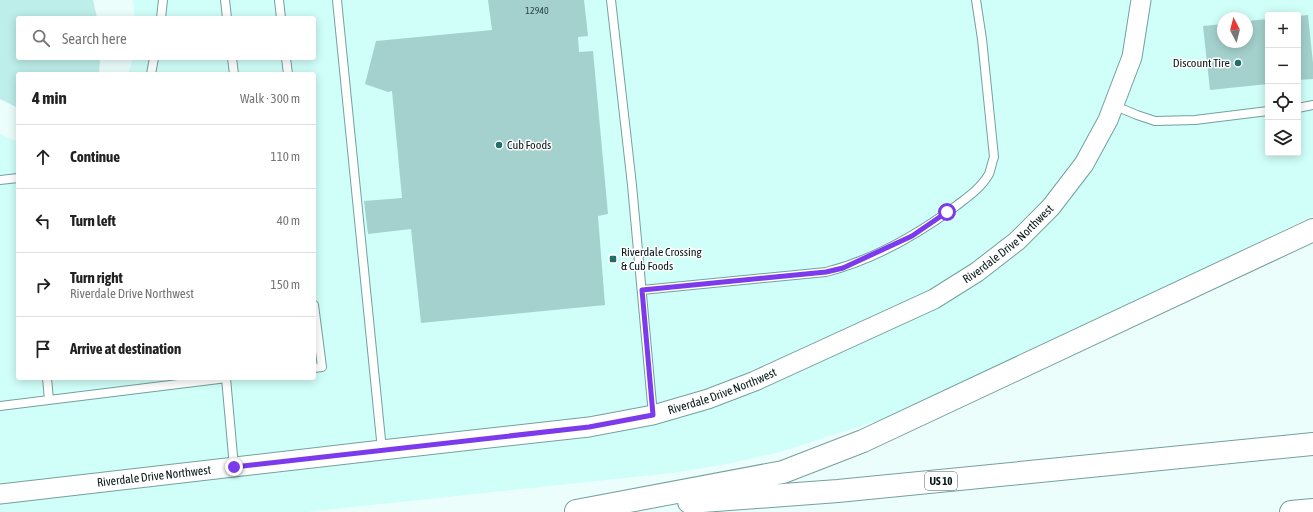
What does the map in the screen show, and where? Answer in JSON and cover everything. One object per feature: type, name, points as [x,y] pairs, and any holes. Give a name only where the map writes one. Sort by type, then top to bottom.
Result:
[{"type":"highway","points":[[572,512],[783,472],[863,441],[1313,230]]},
{"type":"highway","name":"US 10","points":[[572,512],[838,491],[1313,444]]},
{"type":"highway","points":[[1290,512],[1313,510]]},
{"type":"street","name":"Riverdale Drive Northwest","points":[[0,494],[589,427],[653,415],[708,399],[755,381],[934,299],[977,272],[1017,241],[1051,207],[1084,164],[1108,120],[1132,57],[1141,0]]},
{"type":"lane","points":[[160,16],[164,0]]},
{"type":"lane","points":[[225,0],[227,16]]},
{"type":"lane","points":[[279,0],[281,16]]},
{"type":"lane","points":[[336,0],[382,450]]},
{"type":"lane","points":[[611,0],[632,185],[653,415]]},
{"type":"lane","points":[[642,290],[826,272],[843,268],[912,236],[975,191],[989,174],[994,157],[982,39],[976,0]]},
{"type":"lane","points":[[151,72],[154,60]]},
{"type":"lane","points":[[232,60],[234,72]]},
{"type":"lane","points":[[286,60],[288,72]]},
{"type":"lane","points":[[1113,105],[1155,121],[1194,120],[1265,111]]},
{"type":"lane","points":[[1301,107],[1313,105]]},
{"type":"lane","points":[[0,180],[16,178]]},
{"type":"lane","points":[[316,320],[322,367],[316,368]]},
{"type":"lane","points":[[47,380],[49,400]]},
{"type":"lane","points":[[0,406],[210,380]]},
{"type":"lane","points":[[226,380],[234,467]]},
{"type":"shaded area","points":[[0,0],[93,0],[97,16],[16,16],[16,60],[100,60],[99,72],[16,72],[16,107],[0,99]]},
{"type":"shaded area","points":[[133,0],[1313,0],[1313,216],[895,415],[777,453],[727,464],[672,473],[306,512],[0,512],[0,134],[16,141],[16,380],[316,380],[316,72],[129,72],[132,60],[316,60],[316,16],[135,16]]},
{"type":"building","name":"Cub Foods","points":[[488,0],[584,0],[588,36],[578,37],[579,52],[593,51],[608,214],[598,216],[605,305],[421,323],[411,229],[368,234],[364,201],[402,198],[392,91],[388,92],[365,84],[376,41],[492,30]]},
{"type":"building","points":[[1308,15],[1313,63],[1313,79],[1301,80],[1301,16]]},
{"type":"building","name":"Discount Tire","points":[[1265,19],[1265,84],[1210,90],[1203,26],[1217,25],[1217,48],[1253,48],[1253,20]]},
{"type":"place","name":"Discount Tire","points":[[1238,63]]},
{"type":"place","name":"Cub Foods","points":[[499,145]]},
{"type":"place","name":"Riverdale Crossing & Cub Foods","points":[[613,259]]},
{"type":"route","points":[[234,467],[589,427],[653,415],[642,290],[826,272],[843,268],[912,236],[947,212]]}]
